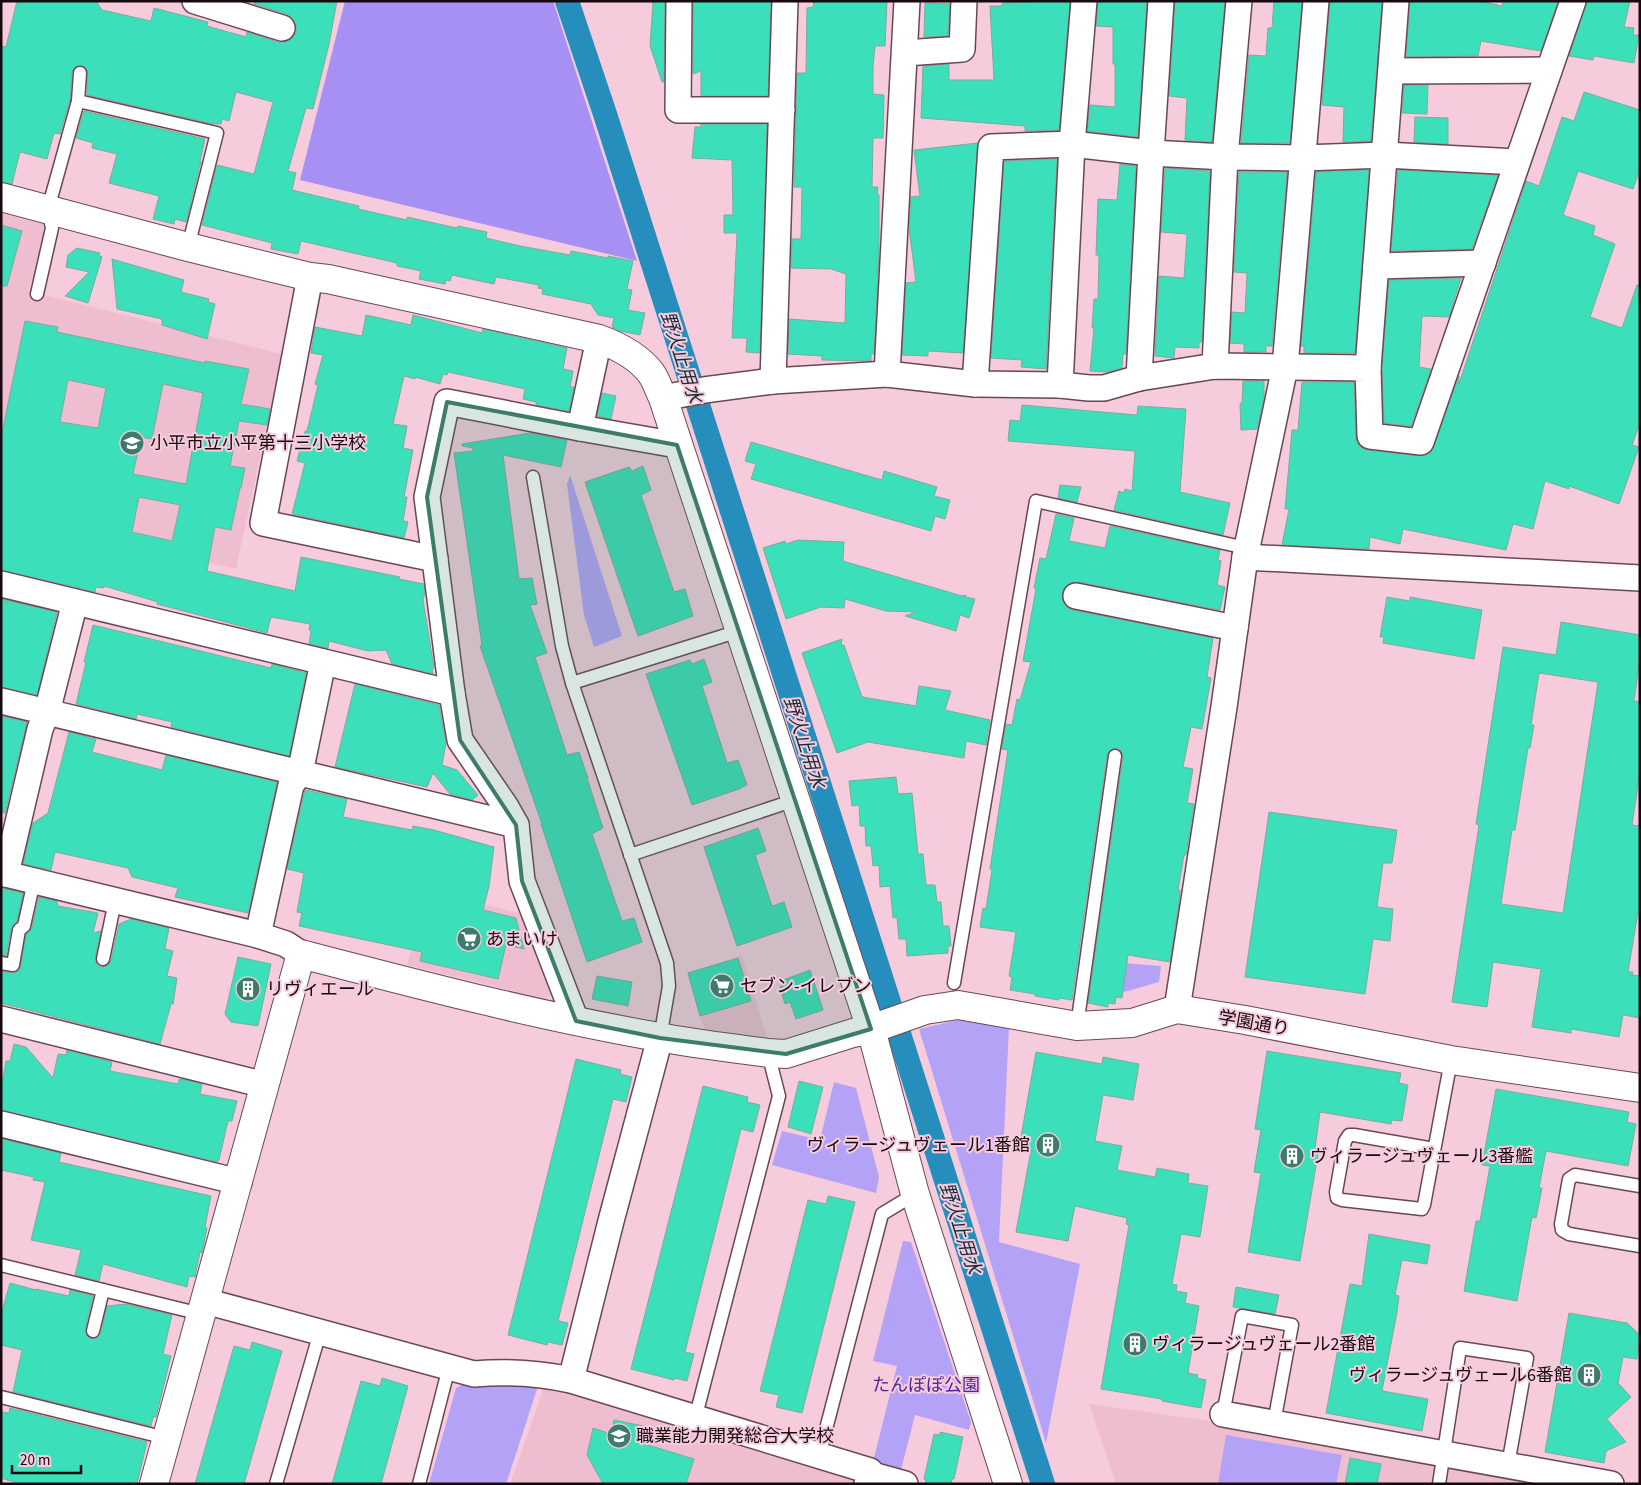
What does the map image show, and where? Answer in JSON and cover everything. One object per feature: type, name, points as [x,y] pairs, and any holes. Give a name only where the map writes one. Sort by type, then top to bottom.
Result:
[{"type":"street","points":[[196,1],[233,6],[282,28]]},
{"type":"street","points":[[679,1],[678,110],[782,110]]},
{"type":"street","points":[[773,381],[786,1]]},
{"type":"street","points":[[887,374],[907,1]]},
{"type":"street","points":[[905,53],[962,49],[964,1]]},
{"type":"street","points":[[1060,385],[1072,144],[1084,1]]},
{"type":"street","points":[[1139,378],[1161,1]]},
{"type":"street","points":[[1215,366],[1225,157],[1239,1]]},
{"type":"street","points":[[1177,1009],[1245,552],[1285,367],[1316,1]]},
{"type":"street","points":[[1396,1],[1368,368],[1370,436],[1422,442],[1573,1]]},
{"type":"street","points":[[1391,71],[1549,70]]},
{"type":"street","points":[[974,384],[991,147],[1072,144],[1151,153],[1225,157],[1304,158],[1385,155],[1517,162]]},
{"type":"street","points":[[1,197],[188,247],[310,276],[599,339],[618,346],[640,362],[652,374],[684,394],[773,381],[887,374],[974,384],[1060,385],[1104,388],[1139,378],[1215,366],[1368,368]]},
{"type":"street","points":[[1376,266],[1483,263]]},
{"type":"street","points":[[310,276],[263,523],[436,559]]},
{"type":"street","points":[[580,428],[599,339]]},
{"type":"street","points":[[684,394],[677,445],[795,800],[878,1026],[915,1194],[1002,1482]]},
{"type":"street","points":[[576,1021],[522,881],[516,825],[506,806],[460,740],[452,693],[427,497],[447,402],[677,445]]},
{"type":"street","points":[[1245,552],[1640,578]]},
{"type":"street","points":[[1,584],[452,693]]},
{"type":"street","points":[[1076,596],[1235,628]]},
{"type":"street","points":[[74,602],[4,874],[258,935],[286,944],[301,954],[154,1484]]},
{"type":"street","points":[[258,935],[291,785],[300,774],[323,662]]},
{"type":"street","points":[[1,701],[516,825]]},
{"type":"street","name":"学園通り","points":[[301,954],[478,1000],[576,1021],[660,1038],[768,1053],[786,1054],[925,1010],[958,1005],[1077,1026],[1132,1023],[1177,1009],[1245,1020],[1450,1060],[1640,1088]]},
{"type":"street","points":[[1,1019],[265,1086]]},
{"type":"street","points":[[571,1380],[660,1038]]},
{"type":"street","points":[[1,1124],[238,1182]]},
{"type":"street","points":[[203,1308],[320,1332],[474,1374],[496,1372],[547,1375],[571,1380],[870,1471],[868,1479],[905,1484]]},
{"type":"street","points":[[1223,1414],[1611,1484]]},
{"type":"lane","points":[[37,294],[52,228],[48,209],[78,101],[80,73]]},
{"type":"lane","points":[[78,101],[217,133],[188,247]]},
{"type":"lane","points":[[533,477],[562,646],[572,683],[667,963],[669,986],[660,1038]]},
{"type":"lane","points":[[954,983],[1036,501],[1245,552]]},
{"type":"lane","points":[[572,683],[739,631]]},
{"type":"lane","points":[[1077,1026],[1115,756]]},
{"type":"lane","points":[[630,855],[795,800]]},
{"type":"lane","points":[[1,963],[13,965],[19,930],[24,926],[34,881]]},
{"type":"lane","points":[[103,959],[115,901]]},
{"type":"lane","points":[[695,1419],[779,1096],[768,1053]]},
{"type":"lane","points":[[1434,1149],[1348,1135],[1345,1141],[1336,1192],[1337,1198],[1422,1209],[1424,1205],[1450,1060]]},
{"type":"lane","points":[[1640,1186],[1575,1175],[1569,1179],[1561,1224],[1562,1230],[1569,1234],[1640,1246]]},
{"type":"lane","points":[[818,1456],[882,1214],[915,1194]]},
{"type":"lane","points":[[1,1265],[103,1290],[203,1308]]},
{"type":"lane","points":[[93,1331],[103,1290]]},
{"type":"lane","points":[[1223,1414],[1242,1316],[1292,1325],[1274,1423]]},
{"type":"lane","points":[[276,1484],[320,1332]]},
{"type":"lane","points":[[1439,1484],[1460,1348],[1527,1358],[1508,1465]]},
{"type":"lane","points":[[419,1484],[450,1367]]},
{"type":"lane","points":[[1,1397],[166,1438]]},
{"type":"highlighted area","points":[[447,402],[677,445],[871,1029],[786,1054],[660,1038],[576,1021],[522,881],[516,825],[460,740],[427,497]]},
{"type":"shaded area","points":[[345,1],[553,1],[637,261],[300,180]]},
{"type":"shaded area","name":"小平市立小平第十三小学校","points":[[1,213],[43,224],[46,238],[28,291],[282,354],[236,569],[1,513]]},
{"type":"shaded area","points":[[425,890],[523,914],[553,992],[546,999],[407,965]]},
{"type":"shaded area","points":[[742,956],[769,1044],[706,1035],[687,973]]},
{"type":"shaded area","name":"職業能力開発総合大学校","points":[[545,1385],[588,1400],[853,1480],[856,1484],[510,1484]]},
{"type":"shaded area","points":[[1089,1404],[1444,1454],[1605,1484],[1116,1484]]},
{"type":"green space","points":[[570,475],[622,636],[594,647],[584,615],[567,484]]},
{"type":"green space","points":[[1123,963],[1161,966],[1159,982],[1117,994]]},
{"type":"green space","points":[[958,1020],[1009,1027],[999,1242],[1080,1264],[1046,1443],[919,1029]]},
{"type":"green space","points":[[834,1082],[856,1088],[879,1177],[876,1193],[772,1165],[782,1131],[820,1140]]},
{"type":"green space","name":"たんぽぽ公園","points":[[903,1241],[911,1242],[971,1422],[969,1430],[915,1415],[901,1470],[873,1462],[897,1366],[873,1361]]},
{"type":"green space","points":[[471,1380],[539,1383],[506,1484],[429,1484],[456,1388]]},
{"type":"green space","points":[[1226,1435],[1342,1455],[1336,1484],[1218,1484]]},
{"type":"building","points":[[17,1],[96,1],[102,10],[151,21],[154,8],[208,22],[207,26],[246,37],[247,32],[278,42],[285,42],[296,33],[296,25],[293,19],[286,14],[254,4],[255,1],[337,1],[329,44],[313,109],[306,108],[288,171],[296,173],[292,190],[359,206],[358,209],[407,220],[407,217],[457,228],[458,226],[487,232],[486,238],[520,246],[570,255],[571,251],[633,261],[627,289],[632,290],[628,310],[645,313],[640,335],[620,331],[612,327],[614,318],[598,315],[591,304],[542,294],[543,289],[538,288],[539,285],[496,277],[494,284],[452,275],[450,281],[446,280],[445,284],[419,279],[421,271],[397,266],[397,263],[301,241],[298,254],[271,249],[272,243],[202,225],[217,165],[254,174],[273,102],[236,92],[229,121],[222,119],[221,124],[209,123],[87,95],[87,70],[84,66],[77,66],[72,72],[70,100],[60,134],[54,133],[47,159],[20,152],[12,184],[1,182],[1,46],[6,47]]},
{"type":"building","points":[[653,1],[665,1],[664,82],[662,82],[650,46]]},
{"type":"building","points":[[693,1],[771,1],[768,96],[701,96],[701,71],[693,74]]},
{"type":"building","points":[[814,1],[887,1],[885,46],[875,46],[873,67],[873,94],[884,95],[883,138],[873,138],[872,187],[878,187],[877,195],[879,195],[879,251],[874,354],[871,354],[871,361],[822,360],[822,356],[788,354],[789,319],[845,323],[846,274],[831,269],[791,268],[792,239],[801,239],[802,187],[794,187],[797,73],[806,73],[807,8],[813,7]]},
{"type":"building","points":[[1070,1],[1059,130],[1025,131],[1025,126],[921,118],[923,66],[949,64],[949,80],[994,80],[990,6],[1002,6],[1002,3]]},
{"type":"building","points":[[1098,1],[1147,1],[1138,137],[1087,131],[1090,105],[1115,107],[1113,27],[1096,26]]},
{"type":"building","points":[[1175,1],[1225,1],[1212,142],[1185,140],[1187,98],[1169,96]]},
{"type":"building","points":[[1274,1],[1302,1],[1290,143],[1241,143],[1249,55],[1266,56],[1268,28],[1272,28]]},
{"type":"building","points":[[1330,1],[1382,1],[1371,141],[1343,142],[1344,107],[1322,105]]},
{"type":"building","points":[[1410,1],[1480,1],[1502,6],[1503,1],[1558,1],[1541,51],[1481,41],[1478,56],[1406,57]]},
{"type":"building","points":[[1587,1],[1630,1],[1624,27],[1634,28],[1633,35],[1639,35],[1634,63],[1594,56],[1593,60],[1569,56]]},
{"type":"building","points":[[925,3],[950,4],[948,36],[924,37]]},
{"type":"building","points":[[1404,85],[1428,85],[1427,114],[1402,113]]},
{"type":"building","points":[[1584,92],[1640,110],[1640,169],[1633,189],[1578,171],[1563,215],[1595,226],[1593,235],[1615,244],[1590,317],[1622,328],[1637,285],[1640,285],[1640,423],[1632,445],[1639,447],[1619,504],[1569,486],[1569,489],[1545,481],[1533,529],[1513,524],[1506,550],[1403,529],[1400,544],[1370,537],[1369,549],[1282,545],[1289,509],[1285,509],[1292,430],[1298,430],[1302,382],[1354,382],[1356,436],[1362,448],[1419,456],[1431,452],[1459,376],[1459,384],[1526,181],[1539,186],[1562,117],[1574,121]]},
{"type":"building","points":[[84,111],[205,139],[186,222],[175,219],[174,224],[153,219],[159,196],[109,183],[117,154],[92,148],[93,143],[76,138]]},
{"type":"building","points":[[1415,117],[1448,118],[1448,144],[1414,142]]},
{"type":"building","points":[[701,124],[767,124],[760,353],[746,352],[747,338],[732,338],[737,233],[724,233],[724,215],[733,215],[732,160],[692,158],[695,127],[701,127]]},
{"type":"building","points":[[978,143],[963,353],[928,351],[928,356],[902,355],[906,283],[916,282],[909,228],[911,197],[920,196],[914,150]]},
{"type":"building","points":[[1057,159],[1046,369],[1021,367],[1022,360],[991,358],[1004,161]]},
{"type":"building","points":[[1120,164],[1136,166],[1126,354],[1123,354],[1122,368],[1107,372],[1090,371],[1094,328],[1092,328],[1094,299],[1098,299],[1099,255],[1096,255],[1098,199],[1117,200]]},
{"type":"building","points":[[1165,168],[1210,171],[1202,342],[1199,342],[1199,348],[1175,347],[1174,358],[1155,356],[1159,276],[1184,278],[1187,234],[1161,232]]},
{"type":"building","points":[[1369,170],[1355,353],[1304,353],[1304,346],[1301,346],[1316,172]]},
{"type":"building","points":[[1398,170],[1498,175],[1472,249],[1391,251]]},
{"type":"building","points":[[1239,172],[1287,172],[1272,346],[1266,346],[1266,352],[1244,352],[1244,344],[1230,343],[1232,312],[1245,313],[1247,273],[1234,272]]},
{"type":"building","points":[[1,225],[22,231],[7,286],[1,286]]},
{"type":"building","points":[[77,248],[100,253],[99,256],[102,257],[88,303],[65,296],[89,272],[66,267],[68,255]]},
{"type":"building","points":[[112,259],[184,280],[181,292],[209,299],[208,302],[215,304],[207,339],[162,325],[162,319],[117,309]]},
{"type":"building","points":[[1461,278],[1449,317],[1422,316],[1419,367],[1431,369],[1411,426],[1384,423],[1382,368],[1389,280]]},
{"type":"building","points":[[366,315],[411,325],[413,315],[482,333],[483,329],[567,348],[563,369],[573,371],[570,387],[574,387],[569,411],[536,405],[536,402],[523,399],[525,389],[448,372],[447,375],[443,374],[440,384],[404,376],[393,424],[407,426],[403,448],[413,450],[404,497],[407,497],[403,521],[408,522],[404,538],[292,514],[305,463],[297,461],[305,431],[307,431],[318,385],[315,384],[323,355],[311,353],[315,327],[362,336]]},
{"type":"building","points":[[25,321],[58,327],[57,332],[205,363],[205,361],[249,369],[241,404],[270,409],[267,425],[239,421],[230,466],[245,468],[241,488],[231,530],[215,527],[207,571],[295,591],[301,557],[400,577],[399,579],[424,584],[423,600],[434,668],[432,669],[433,674],[392,664],[386,650],[368,651],[329,641],[328,648],[309,644],[310,624],[271,617],[267,633],[157,604],[158,602],[104,586],[104,588],[96,587],[95,592],[1,570],[1,438]],"holes":[[[68,380],[106,388],[98,428],[60,422]],[[163,384],[203,393],[186,484],[133,474],[141,437],[152,439]],[[139,497],[180,505],[172,541],[132,532]]]},
{"type":"building","points":[[1243,381],[1264,381],[1264,398],[1257,429],[1241,430],[1240,404],[1242,403]]},
{"type":"building","points":[[602,393],[616,396],[611,419],[597,416]]},
{"type":"building","points":[[1022,405],[1137,415],[1138,406],[1186,409],[1180,492],[1230,503],[1223,535],[1114,510],[1119,491],[1124,493],[1125,489],[1132,491],[1135,451],[1008,441],[1010,420],[1020,421]]},
{"type":"building","points":[[530,433],[567,440],[561,467],[503,455],[519,579],[532,578],[537,604],[530,605],[547,653],[535,657],[567,755],[579,752],[588,778],[603,828],[592,834],[622,921],[634,918],[642,942],[587,962],[542,824],[480,646],[482,645],[454,453],[473,451],[473,448],[462,446],[462,444]]},
{"type":"building","points":[[751,442],[882,480],[884,471],[937,487],[934,496],[950,500],[945,519],[935,516],[931,531],[751,479],[756,464],[745,461]]},
{"type":"building","points":[[643,466],[651,490],[641,495],[674,592],[685,589],[693,616],[638,636],[585,482],[629,467],[632,471]]},
{"type":"building","points":[[1060,485],[1081,487],[1077,502],[1058,498]]},
{"type":"building","points":[[1056,514],[1074,518],[1069,541],[1105,548],[1110,526],[1220,550],[1218,560],[1221,561],[1217,585],[1225,587],[1220,610],[1079,582],[1071,583],[1065,587],[1062,593],[1063,601],[1067,607],[1073,610],[1213,638],[1207,677],[1211,678],[1202,729],[1191,727],[1183,767],[1193,769],[1187,803],[1194,804],[1178,890],[1180,890],[1179,901],[1170,962],[1128,955],[1122,998],[1116,997],[1115,1004],[1108,1003],[1108,1007],[1088,1003],[1123,757],[1120,749],[1112,749],[1107,755],[1072,1000],[1059,998],[1059,1000],[1010,990],[1012,977],[1009,976],[1016,932],[980,927],[983,908],[986,909],[992,870],[990,869],[1008,750],[1002,749],[1006,724],[1012,725],[1017,699],[1020,700],[1031,662],[1023,661],[1036,589],[1034,588],[1040,558],[1046,559]]},
{"type":"building","points":[[798,540],[844,542],[843,561],[975,599],[969,618],[960,615],[956,631],[905,616],[916,612],[886,611],[845,599],[844,608],[821,607],[786,619],[763,548],[785,541],[786,544]]},
{"type":"building","points":[[1387,597],[1410,601],[1410,597],[1482,610],[1474,659],[1383,643],[1384,637],[1380,637]]},
{"type":"building","points":[[1,599],[57,612],[37,695],[1,687]]},
{"type":"building","points":[[1561,622],[1640,635],[1640,659],[1634,701],[1640,702],[1640,772],[1632,825],[1640,826],[1640,913],[1638,912],[1628,972],[1633,972],[1632,975],[1640,976],[1640,1018],[1623,1015],[1619,1037],[1571,1029],[1571,1033],[1532,1027],[1541,969],[1493,962],[1487,1007],[1452,1002],[1479,825],[1476,824],[1503,647],[1556,655]],"holes":[[[1539,673],[1598,682],[1563,913],[1501,904],[1512,830],[1515,830],[1528,748],[1530,748],[1534,725],[1531,725]]]},
{"type":"building","points":[[93,625],[271,668],[272,664],[306,673],[289,756],[171,727],[172,722],[137,714],[136,719],[76,704]]},
{"type":"building","points":[[842,639],[841,646],[844,645],[862,697],[916,706],[919,686],[951,691],[945,710],[990,720],[986,745],[966,741],[964,758],[868,742],[837,753],[802,653]]},
{"type":"building","points":[[704,659],[712,682],[702,686],[727,763],[738,760],[747,785],[692,805],[646,674],[690,660],[692,664]]},
{"type":"building","points":[[355,684],[439,705],[446,743],[442,765],[457,770],[478,795],[472,800],[450,794],[433,773],[427,787],[335,767]]},
{"type":"building","points":[[1,716],[27,722],[5,813],[1,813]]},
{"type":"building","points":[[69,732],[96,739],[92,752],[162,770],[166,755],[277,782],[248,913],[175,897],[178,888],[132,877],[128,868],[55,852],[51,870],[23,864],[33,823],[48,813]]},
{"type":"building","points":[[896,777],[898,794],[912,793],[918,854],[923,854],[926,885],[935,885],[937,902],[941,902],[943,926],[949,926],[951,946],[948,946],[948,953],[907,956],[906,939],[899,939],[897,917],[893,918],[890,886],[880,887],[879,865],[873,866],[871,846],[866,846],[865,826],[860,826],[859,805],[852,806],[849,781]]},
{"type":"building","points":[[305,790],[347,799],[343,817],[412,830],[413,826],[434,830],[494,847],[489,886],[483,910],[516,918],[524,949],[506,945],[498,979],[420,961],[422,952],[299,926],[302,913],[297,912],[304,873],[287,869]]},
{"type":"building","points":[[1269,812],[1397,830],[1392,863],[1383,863],[1377,907],[1393,909],[1390,941],[1373,939],[1365,994],[1245,977]]},
{"type":"building","points":[[758,828],[766,851],[755,855],[772,906],[784,902],[792,927],[737,946],[704,847]]},
{"type":"building","points":[[1,888],[23,893],[17,921],[11,929],[6,956],[1,955]]},
{"type":"building","points":[[39,897],[57,901],[58,906],[98,913],[93,933],[101,931],[95,958],[97,965],[101,967],[106,966],[111,961],[119,924],[131,919],[169,928],[165,949],[173,951],[167,976],[177,978],[173,1004],[171,1004],[160,1044],[1,1003],[1,971],[12,973],[20,970],[26,934],[32,928]]},
{"type":"building","name":"リヴィエール","points":[[238,957],[271,964],[258,1026],[231,1022],[225,1014]]},
{"type":"building","points":[[738,958],[751,1001],[700,1016],[688,973]]},
{"type":"building","points":[[810,970],[823,1010],[796,1019],[790,1002],[785,1004],[780,987],[784,985],[783,980]]},
{"type":"building","points":[[597,976],[632,982],[628,1006],[592,999]]},
{"type":"building","points":[[14,1044],[26,1047],[53,1078],[58,1054],[66,1055],[67,1050],[112,1062],[110,1071],[178,1084],[179,1079],[192,1081],[202,1084],[200,1094],[237,1101],[232,1121],[228,1121],[219,1160],[217,1162],[1,1110],[1,1078],[3,1079],[6,1061],[10,1061]]},
{"type":"building","name":"ヴィラージュヴェール3番艦","points":[[1267,1051],[1401,1073],[1399,1083],[1408,1085],[1402,1121],[1392,1120],[1391,1124],[1320,1112],[1315,1148],[1319,1148],[1300,1261],[1248,1252],[1261,1173],[1254,1172],[1261,1130],[1255,1129]]},
{"type":"building","points":[[1036,1052],[1102,1064],[1103,1057],[1139,1064],[1133,1100],[1103,1095],[1095,1141],[1122,1146],[1117,1170],[1155,1177],[1157,1168],[1189,1174],[1188,1183],[1208,1186],[1200,1237],[1181,1234],[1172,1284],[1177,1285],[1176,1291],[1187,1293],[1185,1303],[1199,1306],[1188,1373],[1198,1375],[1197,1378],[1206,1380],[1201,1408],[1162,1401],[1162,1399],[1101,1389],[1129,1225],[1126,1224],[1127,1218],[1075,1206],[1068,1241],[1016,1232],[1031,1150],[1019,1148]]},
{"type":"building","points":[[576,1059],[621,1070],[620,1074],[632,1077],[626,1102],[613,1099],[558,1321],[568,1323],[562,1345],[548,1342],[547,1345],[508,1335]]},
{"type":"building","points":[[799,1081],[823,1087],[811,1134],[788,1127]]},
{"type":"building","points":[[703,1086],[748,1097],[747,1102],[760,1105],[753,1132],[741,1129],[685,1352],[694,1354],[687,1381],[675,1378],[674,1380],[631,1369]]},
{"type":"building","points":[[1496,1089],[1629,1112],[1627,1122],[1636,1124],[1628,1166],[1546,1151],[1539,1188],[1542,1188],[1536,1218],[1532,1217],[1517,1301],[1464,1291],[1476,1221],[1480,1221],[1490,1166],[1482,1165]]},
{"type":"building","points":[[3,1139],[61,1153],[59,1162],[211,1196],[205,1227],[207,1228],[195,1277],[189,1276],[187,1287],[103,1264],[99,1281],[75,1275],[81,1250],[31,1240],[45,1182],[33,1180],[34,1177],[1,1170]]},
{"type":"building","points":[[828,1196],[855,1202],[802,1413],[776,1407],[779,1395],[760,1391],[808,1200],[826,1204]]},
{"type":"building","points":[[1369,1234],[1430,1245],[1427,1264],[1402,1260],[1395,1295],[1399,1296],[1397,1312],[1382,1391],[1428,1399],[1422,1431],[1326,1413],[1350,1284],[1362,1286]]},
{"type":"building","points":[[10,1283],[69,1296],[70,1290],[93,1296],[85,1330],[87,1336],[92,1339],[98,1337],[101,1333],[107,1306],[126,1304],[172,1315],[163,1354],[171,1356],[156,1417],[153,1417],[151,1426],[13,1392],[22,1350],[1,1345],[1,1315]]},
{"type":"building","points":[[1236,1287],[1279,1295],[1275,1314],[1233,1307]]},
{"type":"building","name":"ヴィラージュヴェール6番館","points":[[1569,1313],[1627,1323],[1640,1335],[1637,1359],[1623,1357],[1618,1383],[1631,1397],[1607,1419],[1626,1442],[1606,1451],[1604,1463],[1545,1452]]},
{"type":"building","points":[[252,1342],[282,1351],[244,1484],[195,1484],[234,1346],[250,1350]]},
{"type":"building","points":[[382,1378],[408,1386],[381,1484],[332,1484],[361,1381],[380,1386]]},
{"type":"building","points":[[10,1408],[147,1442],[137,1484],[20,1484],[1,1478],[1,1412],[9,1413]]},
{"type":"building","points":[[614,1420],[653,1428],[648,1445],[694,1459],[686,1484],[603,1484],[587,1455],[593,1428],[611,1434]]},
{"type":"building","points":[[940,1432],[963,1437],[954,1479],[952,1479],[951,1484],[925,1484],[926,1480],[924,1479],[934,1434],[940,1435]]},
{"type":"building","points":[[1350,1458],[1381,1464],[1377,1484],[1345,1484]]},
{"type":"waterway","name":"野火止用水","points":[[567,1],[605,114],[1043,1484]]},
{"type":"place","name":"小平市立小平第十三小学校","points":[[132,443]]},
{"type":"place","name":"あまいけ","points":[[469,939]]},
{"type":"place","name":"セブン-イレブン","points":[[722,986]]},
{"type":"place","name":"リヴィエール","points":[[248,989]]},
{"type":"place","name":"ヴィラージュヴェール1番館","points":[[1048,1145]]},
{"type":"place","name":"ヴィラージュヴェール3番艦","points":[[1292,1156]]},
{"type":"place","name":"ヴィラージュヴェール2番館","points":[[1135,1344]]},
{"type":"place","name":"ヴィラージュヴェール6番館","points":[[1589,1375]]},
{"type":"place","name":"職業能力開発総合大学校","points":[[619,1436]]}]
